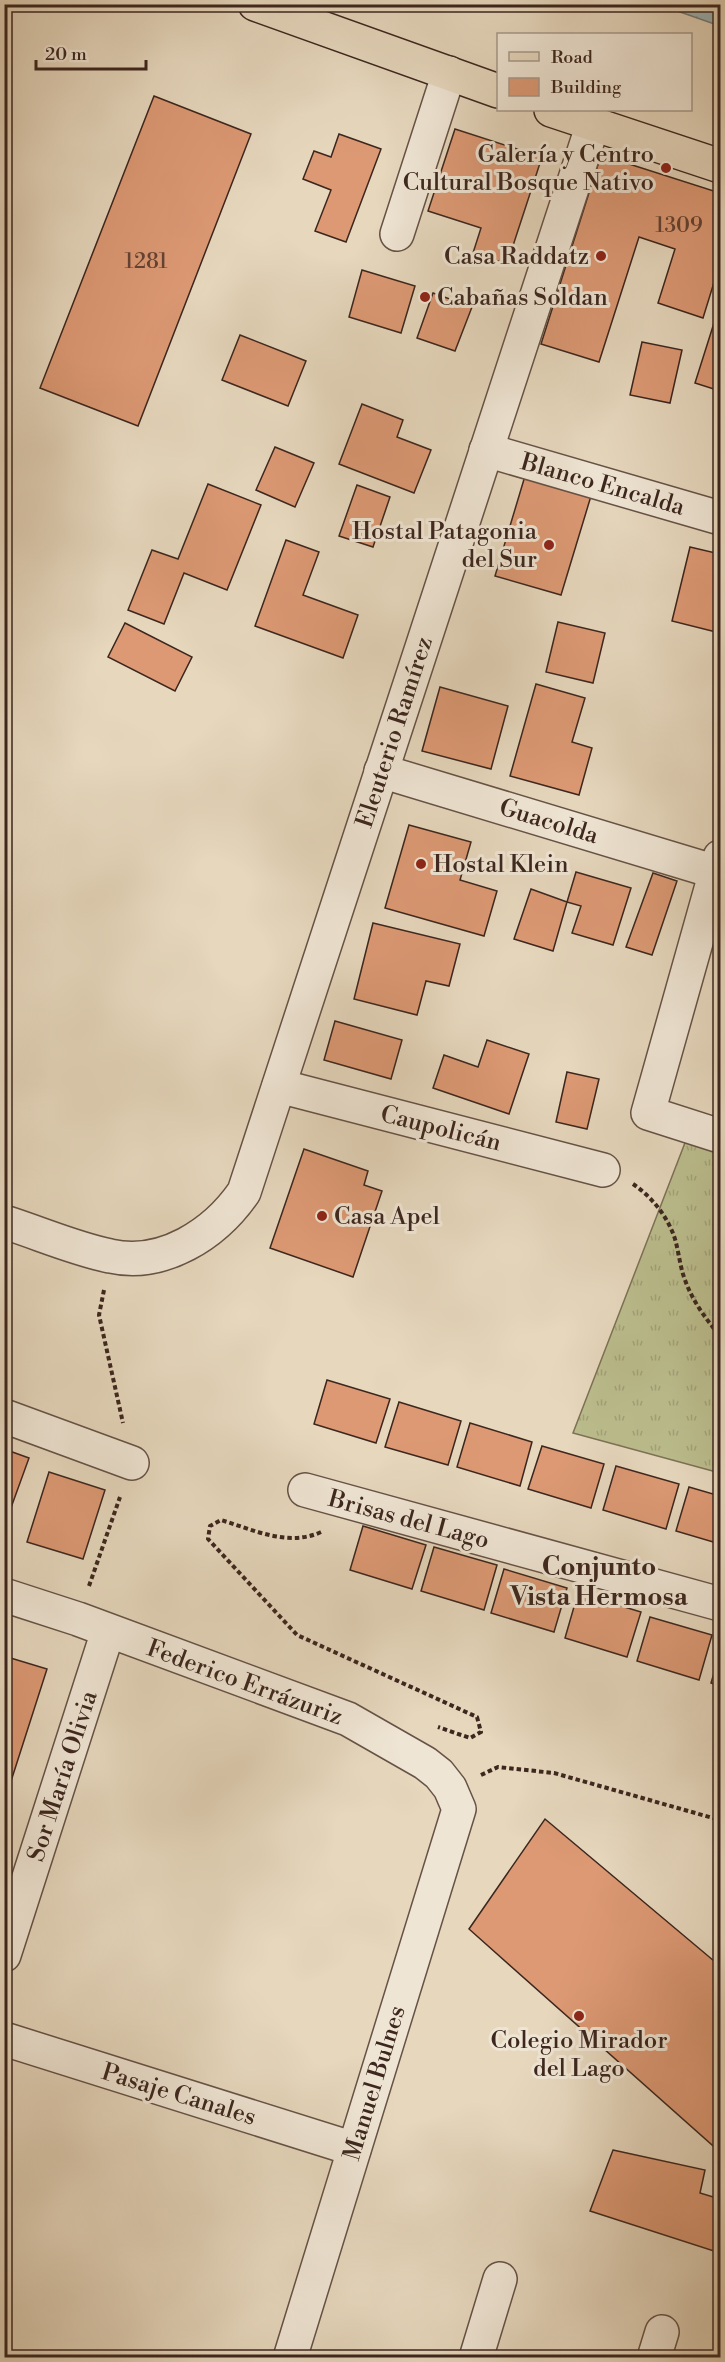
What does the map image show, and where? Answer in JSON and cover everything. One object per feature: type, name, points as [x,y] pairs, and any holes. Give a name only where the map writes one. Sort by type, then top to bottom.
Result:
[{"type":"main road","points":[[255,4],[497,91]]},
{"type":"main road","points":[[554,111],[720,166]]},
{"type":"street","points":[[397,234],[448,73]]},
{"type":"street","name":"Eleuterio Ramírez","points":[[4,1222],[111,1257],[156,1255],[198,1239],[232,1211],[244,1192],[593,124]]},
{"type":"street","name":"Blanco Encalda","points":[[486,450],[719,513]]},
{"type":"street","name":"Guacolda","points":[[381,771],[718,864]]},
{"type":"street","points":[[718,864],[648,1113],[720,1136]]},
{"type":"street","name":"Caupolicán","points":[[279,1086],[603,1170]]},
{"type":"street","points":[[4,1416],[132,1462]]},
{"type":"street","name":"Brisas del Lago","points":[[305,1490],[720,1604]]},
{"type":"street","name":"Federico Errázuriz","points":[[4,1595],[78,1619],[348,1719],[425,1763],[439,1774],[454,1798]]},
{"type":"street","name":"Sor María Olivia","points":[[4,1955],[108,1631]]},
{"type":"street","name":"Manuel Bulnes","points":[[290,2358],[354,2149],[454,1798]]},
{"type":"street","name":"Pasaje Canales","points":[[4,2039],[354,2149]]},
{"type":"street","points":[[476,2358],[500,2279]]},
{"type":"path","points":[[603,1170],[622,1177],[640,1189],[655,1203],[667,1220],[675,1240],[685,1279],[694,1300],[706,1320],[720,1336]]},
{"type":"path","points":[[342,1500],[327,1530],[308,1538],[287,1539],[221,1520],[210,1526],[208,1539],[297,1635],[477,1717],[481,1732],[470,1738],[436,1727]]},
{"type":"path","points":[[454,1798],[498,1767],[554,1773],[720,1820]]},
{"type":"green space","points":[[688,1135],[720,1148],[720,1473],[573,1433]]},
{"type":"water","points":[[660,5],[720,5],[720,26]]},
{"type":"building","points":[[154,96],[251,134],[138,426],[40,388]]},
{"type":"building","points":[[455,129],[542,157],[507,264],[473,253],[481,228],[428,211]]},
{"type":"building","points":[[339,134],[381,149],[346,242],[315,231],[331,190],[303,179],[314,151],[331,157]]},
{"type":"building","name":"Casa Raddatz","points":[[601,155],[720,193],[720,263],[703,318],[658,303],[675,249],[639,237],[599,362],[541,344]]},
{"type":"building","points":[[362,270],[415,286],[401,333],[349,317]]},
{"type":"building","points":[[433,293],[472,307],[455,351],[417,338]]},
{"type":"building","points":[[720,304],[720,391],[695,383]]},
{"type":"building","points":[[240,335],[306,361],[288,406],[222,380]]},
{"type":"building","points":[[642,342],[682,350],[670,403],[630,395]]},
{"type":"building","points":[[362,404],[403,420],[397,437],[431,450],[414,493],[339,464]]},
{"type":"building","points":[[275,447],[314,463],[295,507],[256,490]]},
{"type":"building","points":[[525,476],[591,496],[561,595],[495,576]]},
{"type":"building","points":[[208,484],[261,505],[227,590],[184,573],[164,624],[128,610],[152,550],[178,559]]},
{"type":"building","points":[[357,485],[390,497],[373,547],[339,536]]},
{"type":"building","points":[[286,540],[319,552],[303,595],[358,615],[343,658],[255,626]]},
{"type":"building","points":[[690,547],[720,554],[720,633],[672,621]]},
{"type":"building","points":[[558,622],[605,633],[593,683],[546,672]]},
{"type":"building","points":[[125,623],[192,657],[175,691],[108,657]]},
{"type":"building","points":[[536,684],[585,698],[572,742],[592,748],[579,795],[510,776]]},
{"type":"building","points":[[440,687],[508,706],[491,769],[422,751]]},
{"type":"building","points":[[409,825],[471,842],[460,880],[497,891],[484,936],[385,908]]},
{"type":"building","points":[[576,872],[631,888],[613,945],[572,933],[581,906],[567,902]]},
{"type":"building","points":[[653,873],[677,881],[652,955],[626,947]]},
{"type":"building","points":[[531,889],[567,902],[553,951],[514,939]]},
{"type":"building","points":[[373,923],[460,944],[449,986],[426,981],[417,1015],[354,999]]},
{"type":"building","points":[[335,1021],[402,1040],[391,1079],[324,1060]]},
{"type":"building","points":[[487,1040],[529,1054],[509,1114],[433,1088],[444,1055],[478,1067]]},
{"type":"building","points":[[567,1072],[599,1079],[587,1129],[556,1122]]},
{"type":"building","points":[[304,1149],[368,1171],[364,1185],[382,1191],[353,1277],[270,1248]]},
{"type":"building","points":[[327,1380],[390,1399],[376,1443],[314,1424]]},
{"type":"building","points":[[399,1402],[461,1421],[448,1465],[385,1447]]},
{"type":"building","points":[[470,1423],[532,1442],[520,1486],[457,1467]]},
{"type":"building","points":[[542,1446],[604,1464],[591,1508],[528,1489]]},
{"type":"building","points":[[4,1449],[29,1458],[4,1527]]},
{"type":"building","points":[[616,1466],[679,1484],[666,1529],[603,1510]]},
{"type":"building","points":[[49,1472],[105,1490],[83,1559],[27,1542]]},
{"type":"building","points":[[689,1487],[720,1496],[720,1544],[676,1531]]},
{"type":"building","points":[[363,1526],[426,1545],[412,1589],[350,1570]]},
{"type":"building","points":[[434,1547],[497,1565],[484,1610],[421,1591]]},
{"type":"building","points":[[504,1569],[567,1588],[554,1632],[491,1613]]},
{"type":"building","points":[[578,1593],[641,1612],[627,1657],[565,1638]]},
{"type":"building","points":[[650,1617],[712,1635],[699,1680],[637,1661]]},
{"type":"building","points":[[720,1653],[720,1686],[711,1683]]},
{"type":"building","points":[[4,1656],[47,1669],[4,1803]]},
{"type":"building","points":[[545,1819],[720,1966],[720,2152],[469,1929]]},
{"type":"building","points":[[613,2150],[705,2170],[700,2193],[720,2199],[720,2253],[590,2211]]},
{"type":"place","name":"Galería y Centro Cultural Bosque Nativo","points":[[666,168]]},
{"type":"place","name":"Casa Raddatz","points":[[601,256]]},
{"type":"place","name":"Cabañas Soldan","points":[[425,297]]},
{"type":"place","name":"Hostal Patagonia del Sur","points":[[549,545]]},
{"type":"place","name":"Hostal Klein","points":[[421,864]]},
{"type":"place","name":"Casa Apel","points":[[322,1216]]},
{"type":"place","name":"Colegio Mirador del Lago","points":[[579,2016]]},
{"type":"district","name":"Conjunto Vista Hermosa","points":[[599,1581]]}]
